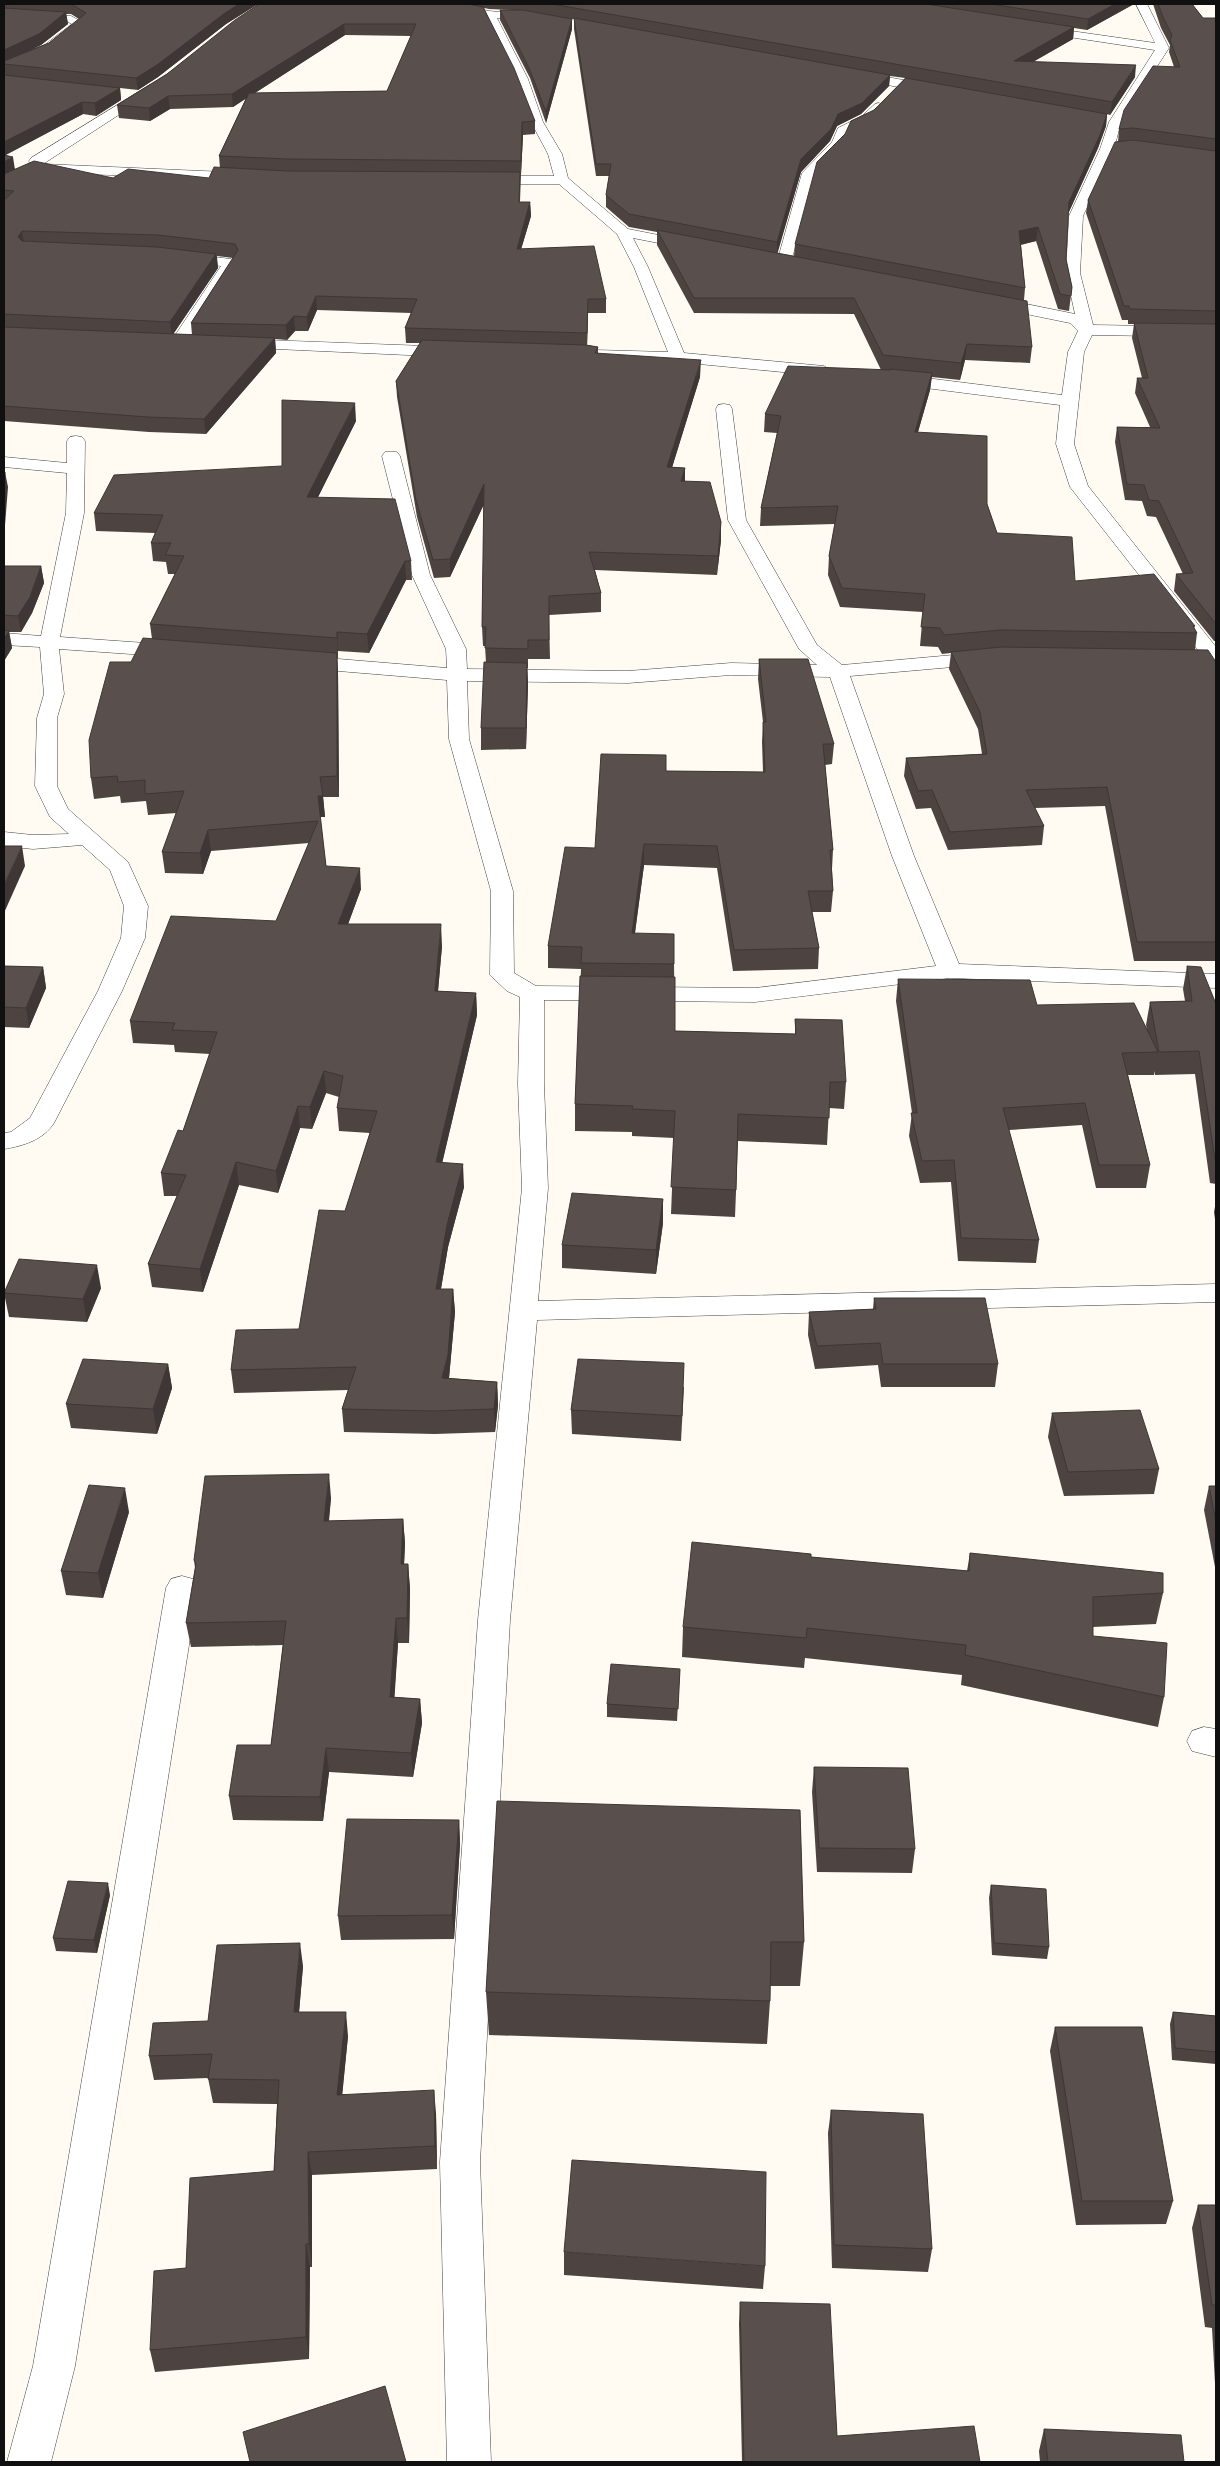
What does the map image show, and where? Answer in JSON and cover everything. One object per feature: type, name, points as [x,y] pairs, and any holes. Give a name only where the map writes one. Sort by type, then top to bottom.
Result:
[{"type":"street","points":[[440,4],[489,14],[522,15],[552,20]]},
{"type":"street","points":[[1142,4],[1163,48]]},
{"type":"street","points":[[522,15],[540,8]]},
{"type":"street","points":[[489,14],[522,79],[537,122],[555,154],[562,180],[623,232],[641,267],[678,357]]},
{"type":"street","points":[[4,15],[72,19],[80,24],[46,50],[4,69]]},
{"type":"street","points":[[1028,28],[1163,48]]},
{"type":"street","points":[[1163,48],[1135,88],[1076,216],[1073,273],[1086,330],[1076,352],[1065,444],[1079,487],[1211,660]]},
{"type":"street","points":[[843,73],[945,92]]},
{"type":"street","points":[[163,82],[137,96],[36,161],[33,169],[260,177]]},
{"type":"street","points":[[784,262],[809,173],[838,143],[844,131],[867,119],[901,84]]},
{"type":"street","points":[[118,94],[137,96]]},
{"type":"street","points":[[474,180],[562,180]]},
{"type":"street","points":[[623,232],[709,248]]},
{"type":"street","points":[[168,256],[231,263],[178,344]]},
{"type":"street","points":[[767,260],[803,265]]},
{"type":"street","points":[[976,299],[1075,319],[1086,330],[1216,332]]},
{"type":"street","points":[[158,342],[195,344]]},
{"type":"street","points":[[222,344],[471,352]]},
{"type":"street","points":[[579,355],[678,357],[835,372]]},
{"type":"street","points":[[882,378],[1069,401]]},
{"type":"street","points":[[724,409],[737,520],[809,649],[838,671],[903,856],[950,972]]},
{"type":"street","points":[[4,1142],[18,1139],[41,1123],[110,991],[134,938],[136,906],[120,867],[58,812],[46,786],[47,718],[54,694],[49,644],[74,513],[76,441]]},
{"type":"street","points":[[391,456],[421,575],[456,649],[459,739],[502,891],[502,975],[516,986],[532,993],[755,995],[950,972],[1216,981]]},
{"type":"street","points":[[4,462],[75,469]]},
{"type":"street","points":[[4,639],[49,644],[192,653]]},
{"type":"street","points":[[280,660],[456,675],[628,677],[731,669],[838,671],[1009,658]]},
{"type":"street","points":[[4,839],[33,842],[76,840],[82,834]]},
{"type":"street","points":[[469,2462],[460,2162],[494,1620],[535,1188],[531,1084],[532,993]]},
{"type":"street","points":[[523,1311],[1216,1293]]},
{"type":"street","points":[[28,2462],[54,2366],[182,1588]]},
{"type":"building","points":[[71,4],[239,4],[157,65],[136,78],[4,64],[4,61],[49,43],[86,13]]},
{"type":"building","points":[[259,4],[468,4],[483,7],[514,68],[535,121],[522,122],[521,161],[288,159],[219,156],[249,93],[387,91],[416,24],[344,24],[232,94],[168,96],[149,108],[117,105],[167,74],[235,20]]},
{"type":"building","points":[[552,4],[926,4],[1074,27],[1014,61],[1136,65],[1112,102]]},
{"type":"building","points":[[990,4],[1115,4],[1088,19]]},
{"type":"building","points":[[1158,4],[1192,4],[1203,18],[1216,18],[1216,139],[1133,128],[1119,129],[1124,110],[1153,66],[1180,67],[1170,40],[1172,35]]},
{"type":"building","points":[[4,8],[66,12],[39,34],[4,50]]},
{"type":"building","points":[[500,10],[523,10],[572,19],[546,112],[529,68]]},
{"type":"building","points":[[574,18],[890,75],[862,103],[838,114],[831,129],[801,159],[777,242],[629,214],[606,195],[611,164],[596,164]]},
{"type":"building","points":[[4,75],[120,88],[95,103],[82,102],[4,142]]},
{"type":"building","points":[[906,78],[1107,114],[1100,135],[1069,202],[1066,259],[1072,287],[1071,296],[1060,294],[1038,227],[1019,231],[1025,288],[795,244],[817,162],[845,134],[851,121],[874,110]]},
{"type":"building","points":[[1133,140],[1216,151],[1216,311],[1130,309],[1129,306],[1124,306],[1088,200],[1115,142]]},
{"type":"building","points":[[4,155],[13,157],[4,162]]},
{"type":"building","points":[[34,161],[113,178],[128,169],[209,178],[214,167],[288,171],[520,172],[519,202],[530,202],[517,249],[594,246],[606,299],[588,299],[587,333],[405,328],[417,299],[316,296],[307,317],[294,316],[286,325],[191,323],[238,250],[235,244],[158,235],[22,231],[18,237],[22,241],[157,247],[216,254],[170,322],[4,314],[4,200],[14,191],[4,190],[4,174]]},
{"type":"building","points":[[657,230],[1027,301],[1032,347],[967,344],[961,363],[883,355],[854,298],[694,298]]},
{"type":"building","points":[[1134,323],[1216,324],[1216,624],[1176,574],[1193,573],[1159,501],[1149,500],[1144,485],[1127,484],[1117,427],[1160,428],[1137,378],[1148,378]]},
{"type":"building","points":[[4,327],[275,338],[204,419],[147,417],[4,406]]},
{"type":"building","points":[[422,340],[586,345],[598,347],[595,353],[701,360],[667,467],[685,468],[681,481],[710,482],[721,522],[718,556],[589,552],[601,593],[549,596],[549,640],[528,640],[528,649],[485,648],[486,627],[482,627],[484,484],[450,559],[433,560],[416,500],[396,381]]},
{"type":"building","points":[[788,366],[890,369],[932,373],[915,432],[987,436],[987,504],[997,533],[1072,537],[1075,581],[1154,574],[1195,626],[1193,626],[1197,633],[1001,630],[944,635],[940,628],[921,627],[925,594],[842,588],[829,556],[838,506],[761,508],[781,416],[765,414]]},
{"type":"building","points":[[282,400],[355,403],[307,497],[395,499],[411,561],[405,561],[367,634],[337,632],[337,638],[150,624],[184,556],[165,555],[171,543],[151,543],[163,515],[94,513],[114,475],[282,466]]},
{"type":"building","points":[[4,566],[41,566],[30,597],[18,616],[4,615]]},
{"type":"building","points":[[4,630],[9,631],[4,639]]},
{"type":"building","points":[[143,638],[337,653],[337,776],[320,777],[323,796],[318,796],[326,866],[360,868],[338,924],[441,924],[435,991],[476,993],[436,1162],[463,1164],[447,1225],[436,1289],[453,1289],[448,1355],[442,1378],[497,1382],[494,1409],[434,1411],[342,1409],[356,1367],[231,1370],[236,1330],[299,1329],[319,1210],[345,1211],[377,1111],[337,1108],[343,1076],[324,1071],[310,1107],[298,1106],[276,1171],[236,1162],[200,1269],[148,1264],[186,1175],[161,1173],[178,1130],[183,1131],[217,1032],[172,1030],[175,1023],[130,1021],[171,916],[276,921],[318,821],[208,830],[200,853],[162,852],[184,791],[145,794],[145,780],[118,782],[117,776],[91,778],[89,740],[110,662],[131,662]]},
{"type":"building","points":[[1001,647],[1208,650],[1216,662],[1216,942],[1137,942],[1107,787],[1026,790],[1044,826],[950,832],[932,790],[918,791],[906,758],[987,754],[980,712],[951,652]]},
{"type":"building","points":[[759,659],[808,659],[834,744],[823,744],[833,850],[830,850],[833,891],[808,891],[819,948],[734,950],[717,846],[644,844],[632,933],[674,934],[674,964],[581,963],[582,947],[548,946],[565,847],[595,848],[601,754],[666,755],[666,771],[765,772],[763,722],[766,722]]},
{"type":"building","points":[[484,662],[527,663],[526,728],[481,728]]},
{"type":"building","points":[[4,846],[22,846],[4,885]]},
{"type":"building","points":[[4,966],[43,967],[26,1008],[4,1007]]},
{"type":"building","points":[[1187,966],[1201,967],[1216,1004],[1216,1160],[1199,1051],[1159,1052],[1150,1002],[1192,1001]]},
{"type":"building","points":[[580,976],[675,977],[675,1031],[796,1034],[795,1019],[842,1020],[846,1082],[830,1082],[829,1118],[738,1114],[736,1190],[671,1187],[675,1111],[632,1109],[633,1106],[575,1104]]},
{"type":"building","points":[[898,979],[1030,980],[1037,1005],[1134,1003],[1158,1052],[1122,1053],[1150,1165],[1099,1165],[1085,1103],[1003,1108],[1039,1240],[961,1238],[954,1160],[922,1161],[911,1113],[917,1113]]},
{"type":"building","points":[[572,1193],[663,1199],[656,1250],[562,1245]]},
{"type":"building","points":[[19,1259],[97,1265],[83,1299],[4,1293]]},
{"type":"building","points":[[874,1298],[985,1298],[998,1364],[883,1364],[880,1343],[817,1346],[809,1312],[876,1309]]},
{"type":"building","points":[[83,1359],[168,1364],[153,1409],[66,1404]]},
{"type":"building","points":[[578,1359],[684,1363],[682,1416],[571,1410]]},
{"type":"building","points":[[1140,1410],[1159,1469],[1068,1472],[1052,1413]]},
{"type":"building","points":[[329,1474],[324,1521],[403,1519],[401,1564],[408,1564],[407,1618],[396,1618],[390,1697],[420,1699],[411,1753],[326,1748],[320,1797],[229,1796],[237,1745],[271,1745],[286,1621],[186,1623],[196,1564],[194,1560],[205,1476]]},
{"type":"building","points":[[89,1485],[125,1488],[98,1573],[61,1571]]},
{"type":"building","points":[[1209,1486],[1216,1486],[1216,1522]]},
{"type":"building","points":[[692,1542],[811,1554],[811,1557],[969,1571],[970,1553],[1163,1573],[1163,1593],[1093,1597],[1093,1636],[1167,1643],[1164,1697],[965,1655],[966,1645],[807,1628],[806,1638],[683,1627]]},
{"type":"building","points":[[611,1664],[680,1669],[678,1709],[607,1704]]},
{"type":"building","points":[[814,1767],[908,1768],[915,1849],[819,1848]]},
{"type":"building","points":[[497,1801],[800,1810],[804,1942],[771,1942],[770,2001],[486,1992]]},
{"type":"building","points":[[347,1819],[459,1820],[452,1915],[338,1916]]},
{"type":"building","points":[[68,1881],[108,1883],[94,1940],[53,1938]]},
{"type":"building","points":[[991,1885],[1046,1889],[1049,1947],[994,1943]]},
{"type":"building","points":[[300,1943],[294,2012],[346,2012],[337,2095],[434,2090],[435,2146],[308,2152],[309,2244],[306,2244],[306,2337],[150,2350],[154,2271],[186,2268],[190,2178],[274,2171],[279,2080],[208,2079],[212,2054],[149,2056],[153,2023],[208,2021],[217,1945]]},
{"type":"building","points":[[1173,2012],[1216,2016],[1216,2052],[1175,2048]]},
{"type":"building","points":[[1055,2027],[1142,2027],[1173,2201],[1082,2201]]},
{"type":"building","points":[[831,2110],[923,2114],[932,2249],[834,2245]]},
{"type":"building","points":[[572,2160],[766,2172],[765,2266],[564,2252]]},
{"type":"building","points":[[1198,2205],[1216,2205],[1216,2305],[1212,2305]]},
{"type":"building","points":[[740,2302],[830,2304],[837,2436],[974,2426],[980,2462],[744,2462]]},
{"type":"building","points":[[385,2386],[406,2462],[250,2462],[243,2432]]},
{"type":"building","points":[[1044,2429],[1181,2435],[1184,2462],[1048,2462]]}]
